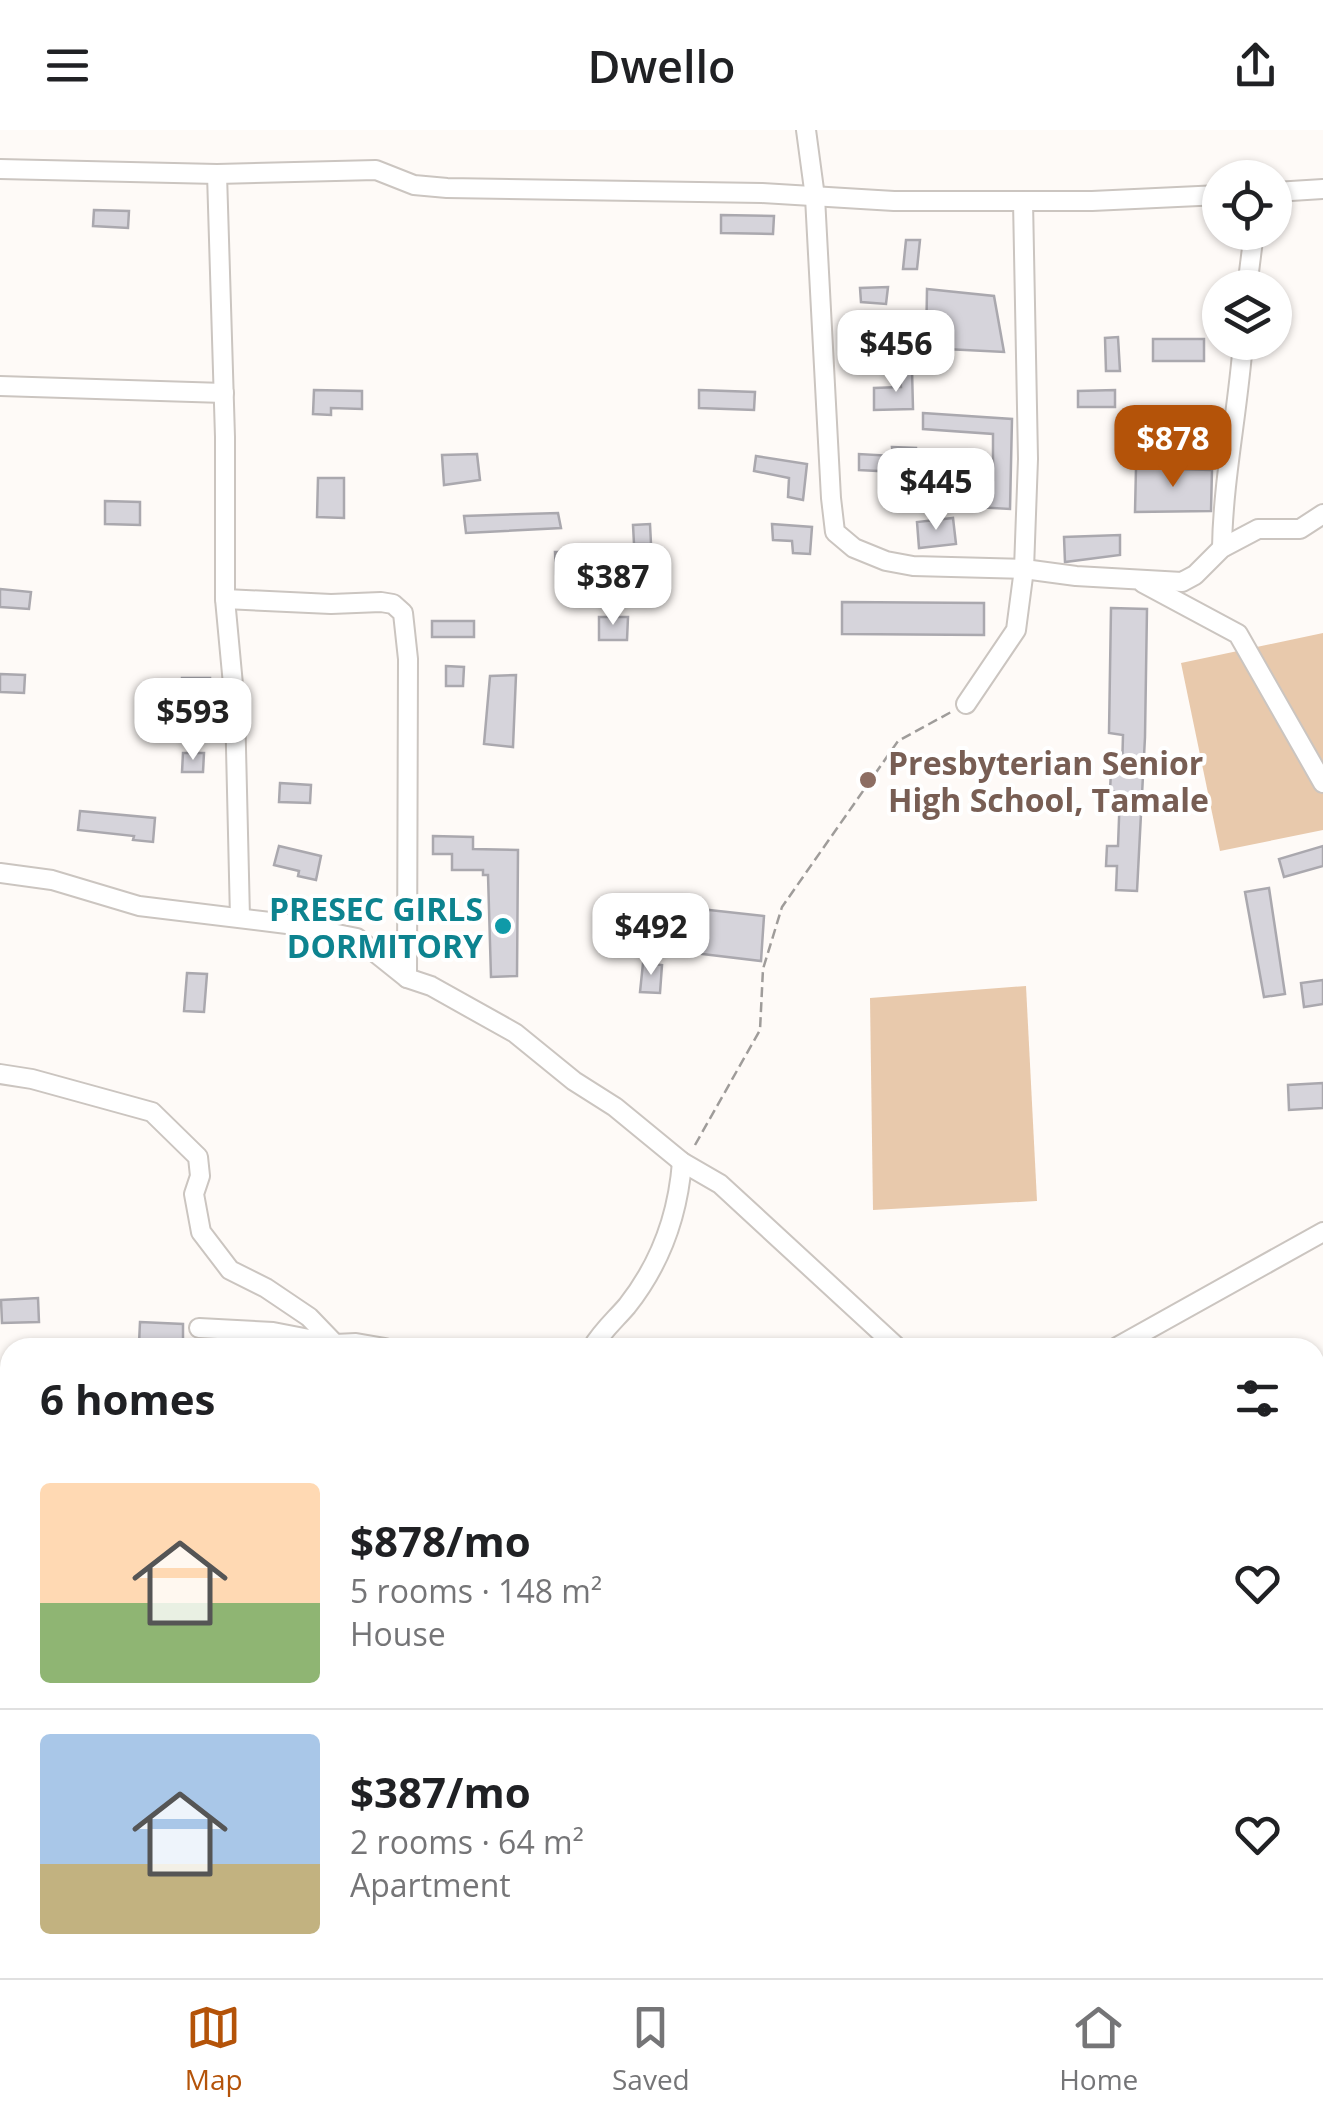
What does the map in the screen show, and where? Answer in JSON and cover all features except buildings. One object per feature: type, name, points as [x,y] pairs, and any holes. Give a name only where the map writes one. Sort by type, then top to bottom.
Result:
[{"type":"street","points":[[806,130],[815,197],[835,532],[866,555],[913,566],[1024,569],[1138,581],[1190,580],[1222,548],[1258,529],[1300,529],[1323,514]]},
{"type":"street","points":[[0,169],[218,174],[376,170],[422,186],[894,201],[1202,196]]},
{"type":"street","points":[[218,174],[225,599],[235,706],[240,918]]},
{"type":"street","points":[[1292,191],[1323,189]]},
{"type":"street","points":[[966,704],[1016,630],[1024,569],[1028,459],[1023,201]]},
{"type":"street","points":[[1222,548],[1224,495],[1242,360]]},
{"type":"street","points":[[0,386],[224,393]]},
{"type":"street","points":[[1138,581],[1238,634],[1323,783]]},
{"type":"street","points":[[225,599],[381,602],[393,604],[403,613],[408,659],[407,978]]},
{"type":"street","points":[[0,872],[52,880],[139,906],[356,938],[407,978],[431,986],[516,1034],[682,1162],[720,1184],[887,1338]]},
{"type":"street","points":[[0,1074],[32,1078],[152,1112],[198,1156],[200,1176],[194,1194],[201,1232],[230,1270],[309,1317],[329,1338]]},
{"type":"street","points":[[599,1338],[652,1267],[679,1200],[682,1162]]},
{"type":"street","points":[[1133,1338],[1323,1232]]},
{"type":"street","points":[[198,1328],[273,1332],[304,1338]]},
{"type":"path","points":[[694,1145],[760,1030],[763,969],[782,907],[898,741],[966,704]]},
{"type":"shaded area","points":[[1323,633],[1323,830],[1220,851],[1181,663]]},
{"type":"shaded area","points":[[1026,986],[1037,1201],[873,1210],[870,998]]},
{"type":"place","name":"Presbyterian Senior High School, Tamale","points":[[868,780]]},
{"type":"place","name":"PRESEC GIRLS DORMITORY","points":[[503,926]]}]
